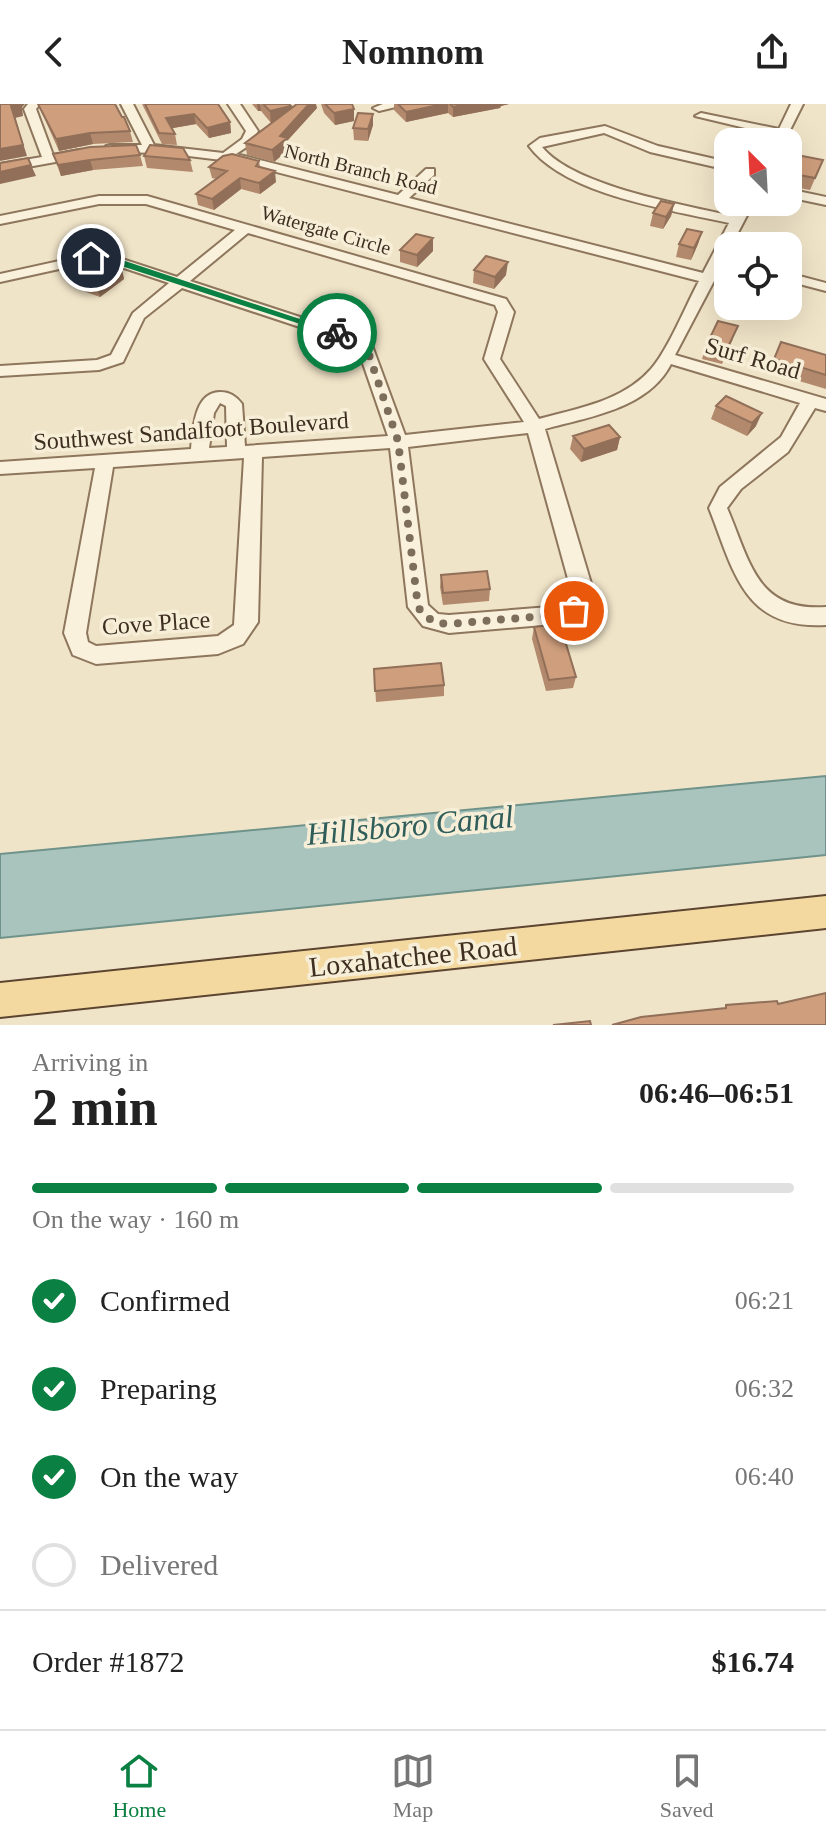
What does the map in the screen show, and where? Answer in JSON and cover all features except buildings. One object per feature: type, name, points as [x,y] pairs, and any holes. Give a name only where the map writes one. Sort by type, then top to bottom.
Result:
[{"type":"main road","name":"Loxahatchee Road","points":[[0,1000],[826,912]]},
{"type":"street","points":[[34,104],[30,109],[48,158]]},
{"type":"street","points":[[127,104],[149,148]]},
{"type":"street","points":[[226,156],[247,141],[252,131],[234,104]]},
{"type":"street","points":[[379,108],[402,104]]},
{"type":"street","points":[[784,128],[797,104]]},
{"type":"street","points":[[701,116],[746,128]]},
{"type":"street","points":[[714,163],[654,149],[605,129],[544,141],[535,146],[537,152],[552,163],[598,185],[714,215]]},
{"type":"street","name":"North Branch Road","points":[[0,168],[107,150],[149,148],[226,156],[708,279]]},
{"type":"street","points":[[400,200],[430,172]]},
{"type":"street","points":[[802,196],[826,201]]},
{"type":"street","name":"Watergate Circle","points":[[0,220],[99,200],[137,199],[247,227],[501,302],[506,312],[492,359],[535,426],[583,590],[583,600],[567,614],[449,624],[436,623],[424,616],[418,607],[398,441]]},
{"type":"street","points":[[718,216],[737,221]]},
{"type":"street","name":"Southwest Sandalfoot Boulevard","points":[[0,468],[466,436],[535,426],[615,403],[647,383],[667,358],[740,216]]},
{"type":"street","points":[[0,371],[108,363],[122,352],[138,316],[247,227]]},
{"type":"street","points":[[0,278],[91,258],[107,258],[364,343],[398,441]]},
{"type":"street","points":[[802,281],[826,287]]},
{"type":"street","name":"Surf Road","points":[[667,358],[818,402]]},
{"type":"street","points":[[199,455],[206,406],[222,398],[234,404],[245,452]]},
{"type":"street","points":[[818,402],[779,451],[724,493],[718,508],[752,589],[759,598],[779,611],[797,617],[826,616]]},
{"type":"street","name":"Cove Place","points":[[105,461],[75,633],[76,644],[84,652],[96,655],[218,645],[242,633],[247,622],[245,452]]},
{"type":"water","name":"Hillsboro Canal","points":[[826,776],[826,855],[0,938],[0,854]]},
{"type":"way so far","points":[[337,333],[364,343],[398,441],[418,607],[424,616],[436,623],[449,624],[574,611]]},
{"type":"route","points":[[91,258],[107,258],[337,333]]}]
